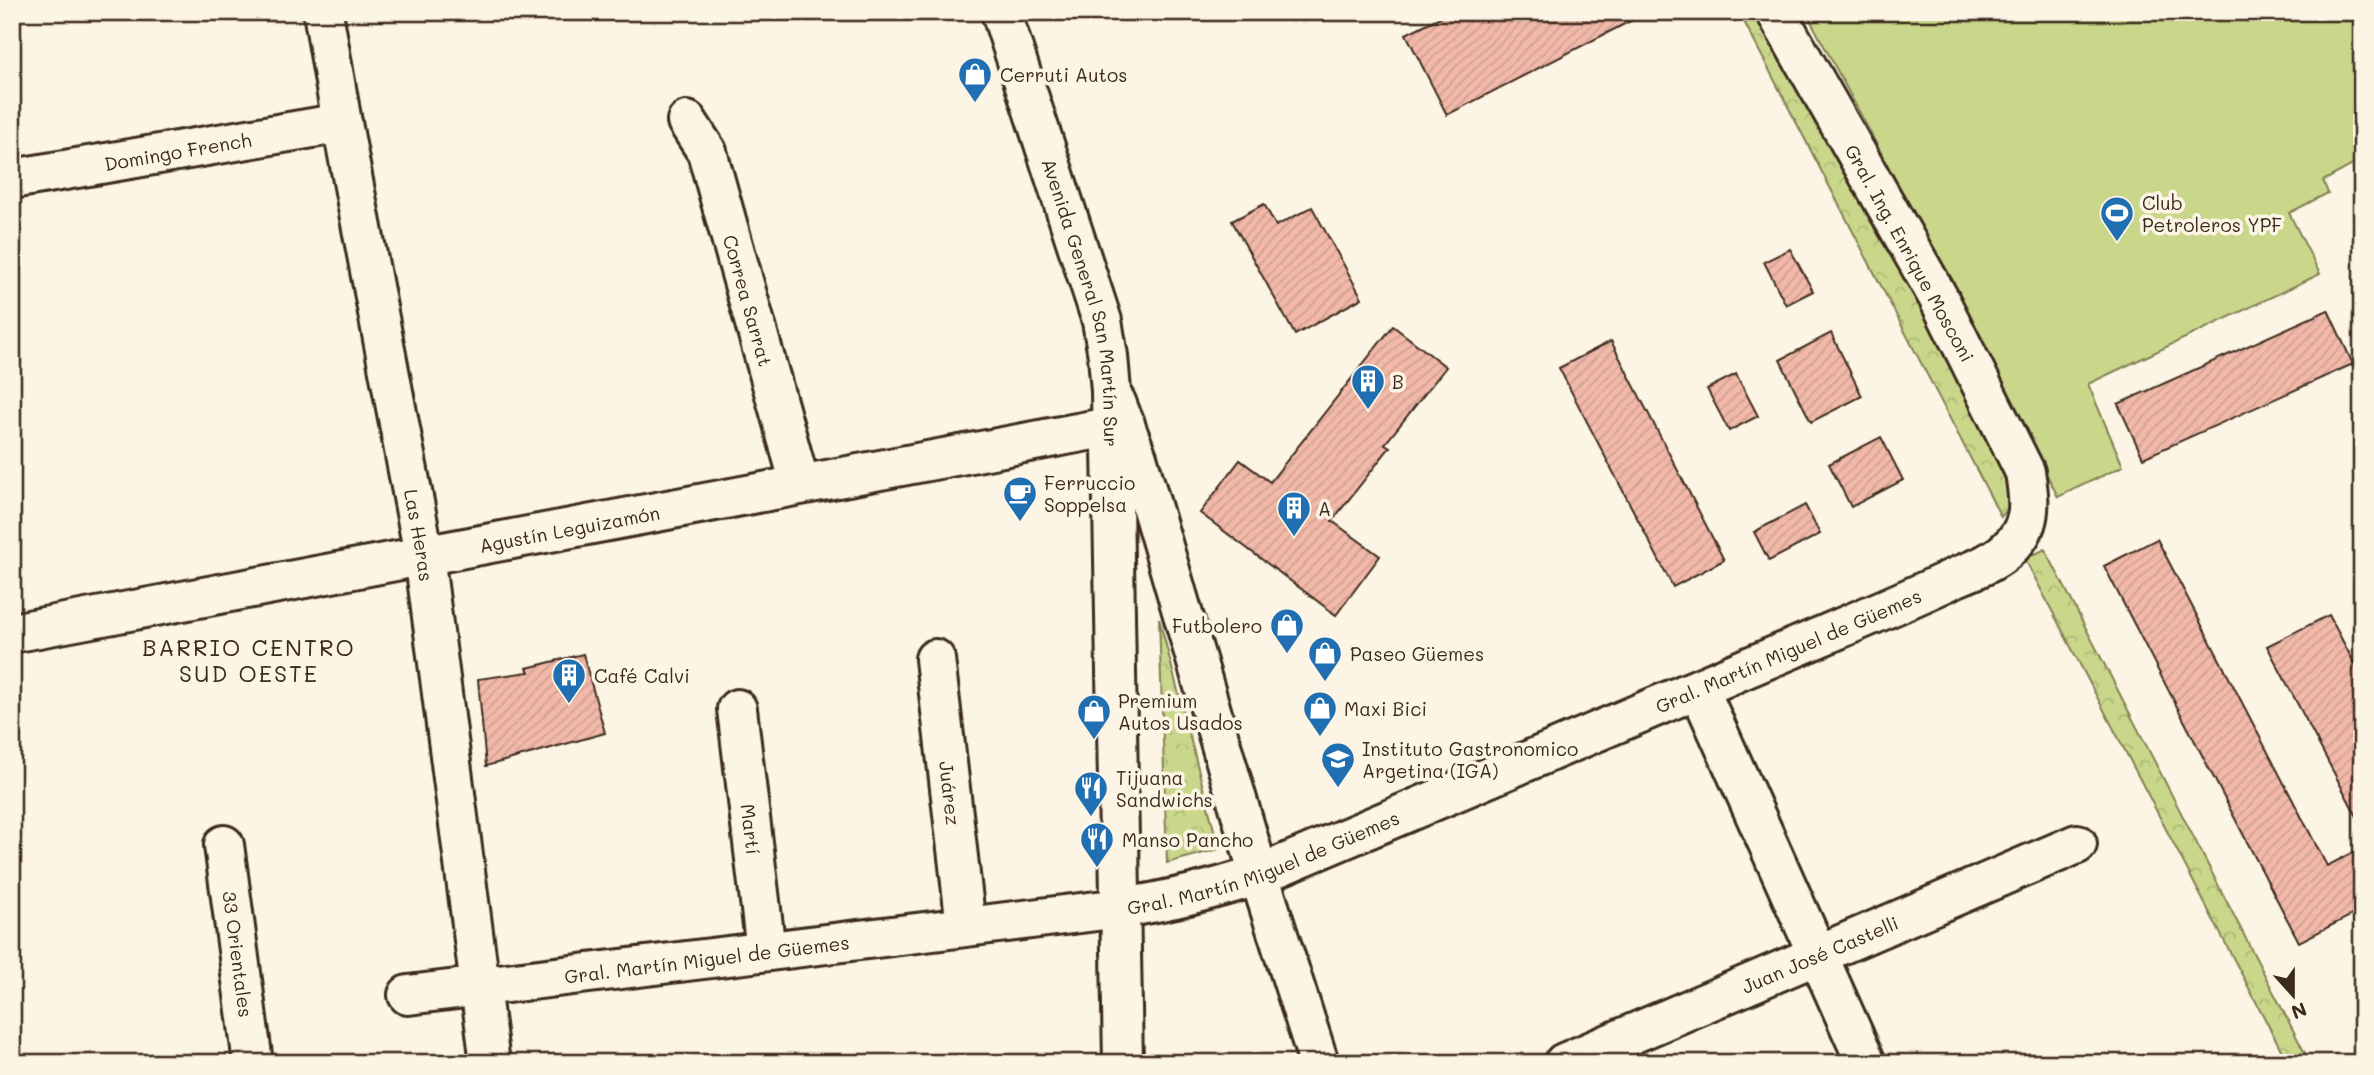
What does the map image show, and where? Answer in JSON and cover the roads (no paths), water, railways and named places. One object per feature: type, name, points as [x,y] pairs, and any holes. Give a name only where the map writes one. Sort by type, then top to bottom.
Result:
[{"type":"street","name":"Las Heras","points":[[323,12],[424,555],[490,1063]]},
{"type":"street","name":"Avenida General San Martín Sur","points":[[1000,12],[1102,321],[1121,425],[1123,1063]]},
{"type":"street","name":"Gral. Ing. Enrique Mosconi","points":[[1776,12],[1938,298],[2025,472],[2029,499]]},
{"type":"street","name":"Correa Sarrat","points":[[687,121],[706,152],[800,484]]},
{"type":"street","name":"Domingo French","points":[[12,179],[342,123]]},
{"type":"street","name":"Agustín Leguizamón","points":[[12,633],[1121,425]]},
{"type":"street","points":[[1121,425],[1319,1063]]},
{"type":"street","name":"Gral. Martín Miguel de Güemes","points":[[408,995],[1121,908],[1196,895],[1259,875],[1699,689],[1993,560],[2008,550],[2019,536],[2029,516],[2029,499]]},
{"type":"street","name":"Juárez","points":[[934,659],[966,926]]},
{"type":"street","points":[[1699,689],[1866,1063]]},
{"type":"street","name":"Martí","points":[[737,709],[766,951]]},
{"type":"street","name":"Juan José Castelli","points":[[1564,1063],[2077,844]]},
{"type":"street","name":"33 Orientales","points":[[224,845],[254,1063]]},
{"type":"place","name":"Cerruti Autos","points":[[975,104]]},
{"type":"place","name":"Club Petroleros YPF","points":[[2117,243]]},
{"type":"place","name":"B","points":[[1368,411]]},
{"type":"place","name":"Ferruccio Soppelsa","points":[[1020,523]]},
{"type":"place","name":"A","points":[[1294,538]]},
{"type":"place","name":"Futbolero","points":[[1287,655]]},
{"type":"place","name":"Paseo Güemes","points":[[1325,683]]},
{"type":"place","name":"Café Calvi","points":[[569,705]]},
{"type":"place","name":"Maxi Bici","points":[[1320,738]]},
{"type":"place","name":"Premium Autos Usados","points":[[1094,741]]},
{"type":"place","name":"Instituto Gastronomico Argetina (IGA)","points":[[1338,789]]},
{"type":"place","name":"Tijuana Sandwichs","points":[[1091,818]]},
{"type":"place","name":"Manso Pancho","points":[[1097,869]]},
{"type":"district","name":"BARRIO CENTRO SUD OESTE","points":[[249,660]]}]
